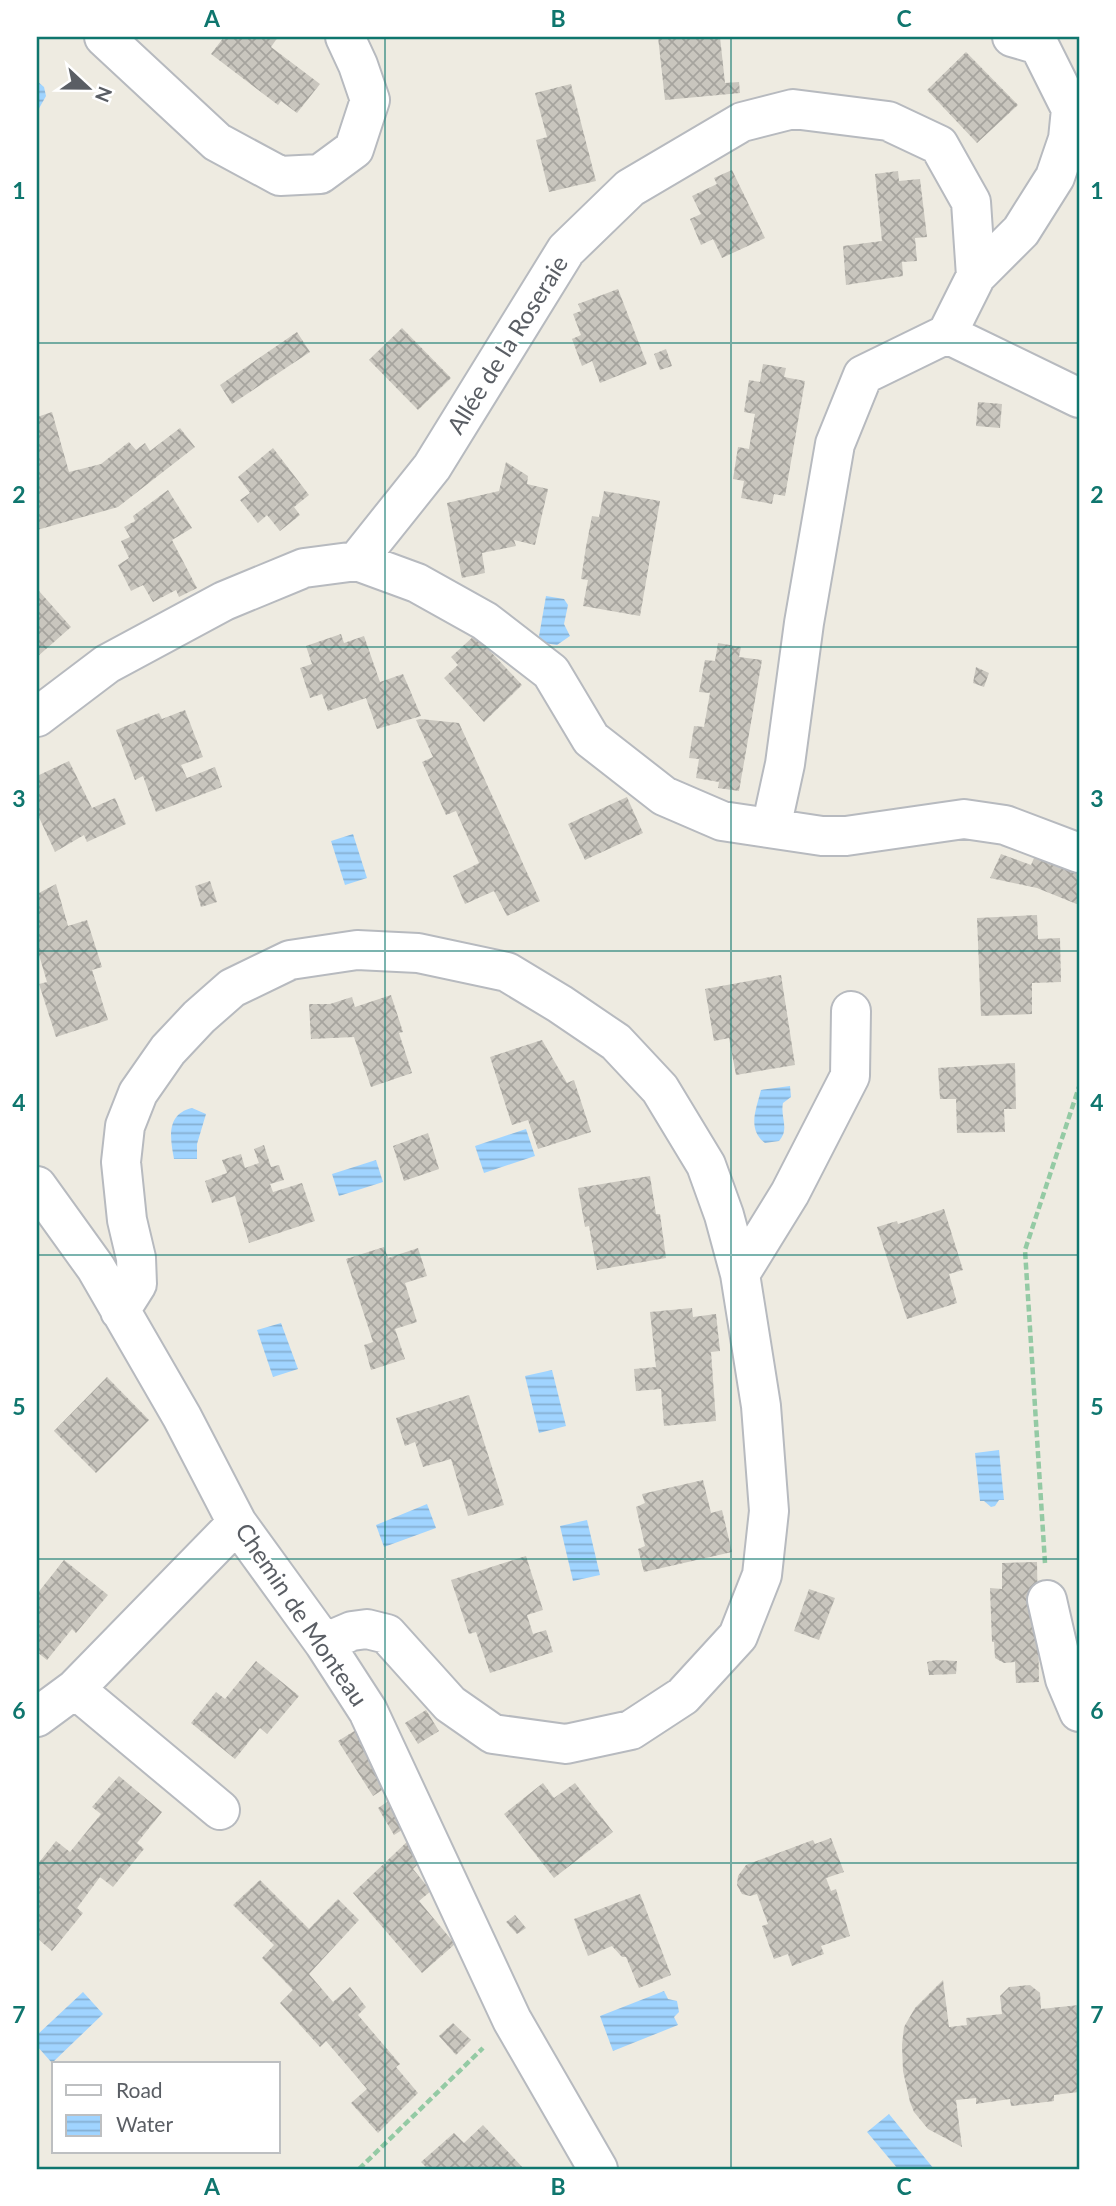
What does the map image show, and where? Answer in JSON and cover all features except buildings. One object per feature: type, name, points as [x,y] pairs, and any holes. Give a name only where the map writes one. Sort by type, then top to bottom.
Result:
[{"type":"street","points":[[104,37],[217,142],[280,176],[320,174],[354,149],[370,100],[345,37]]},
{"type":"street","points":[[771,828],[785,764],[804,623],[835,444],[863,374],[947,334],[976,276],[1021,231],[1055,177],[1068,139],[1071,109],[1058,80],[1039,45],[1020,38]]},
{"type":"street","name":"Allée de la Roseraie","points":[[357,561],[432,467],[566,250],[630,188],[742,122],[793,110],[888,121],[939,145],[971,202],[976,276]]},
{"type":"street","points":[[947,334],[1079,398]]},
{"type":"street","points":[[37,717],[107,664],[223,601],[304,568],[357,561],[417,583],[485,621],[551,671],[591,739],[664,796],[722,821],[822,836],[846,836],[964,819],[1005,825],[1079,853]]},
{"type":"street","points":[[120,1311],[137,1284],[121,1162],[125,1126],[138,1093],[168,1050],[199,1017],[232,988],[290,960],[357,950],[418,954],[507,972],[616,1042],[660,1089],[706,1165],[724,1215],[740,1274],[761,1406],[769,1511],[762,1575],[738,1636],[683,1696],[631,1730],[565,1744],[493,1734],[450,1704],[387,1634],[367,1629],[352,1631],[324,1643]]},
{"type":"street","points":[[740,1274],[790,1193],[850,1076],[851,1011]]},
{"type":"street","name":"Chemin de Monteau","points":[[37,1186],[96,1268],[183,1417],[237,1523],[324,1643],[368,1711],[512,2020],[598,2169]]},
{"type":"street","points":[[37,1717],[75,1689],[237,1523]]},
{"type":"street","points":[[1047,1600],[1065,1679],[1079,1712]]},
{"type":"street","points":[[75,1689],[220,1810]]},
{"type":"path","points":[[1047,1600],[1025,1250],[1079,1087]]},
{"type":"path","points":[[359,2169],[512,2020]]},
{"type":"water","points":[[37,81],[44,87],[46,96],[37,112]]},
{"type":"water","points":[[546,596],[564,599],[568,605],[564,624],[570,636],[557,645],[538,642]]},
{"type":"water","points":[[353,834],[367,878],[345,885],[331,841]]},
{"type":"water","points":[[790,1086],[791,1097],[783,1103],[784,1132],[779,1141],[765,1143],[756,1132],[754,1119],[761,1090]]},
{"type":"water","points":[[192,1108],[206,1114],[197,1144],[197,1159],[174,1159],[171,1135],[174,1121],[184,1111]]},
{"type":"water","points":[[526,1129],[535,1156],[484,1173],[475,1146]]},
{"type":"water","points":[[376,1160],[383,1182],[339,1196],[332,1174]]},
{"type":"water","points":[[281,1323],[298,1369],[273,1377],[257,1330]]},
{"type":"water","points":[[552,1370],[566,1426],[539,1433],[525,1376]]},
{"type":"water","points":[[999,1450],[1004,1500],[999,1500],[991,1507],[980,1501],[975,1453]]},
{"type":"water","points":[[427,1504],[436,1528],[384,1547],[376,1525]]},
{"type":"water","points":[[587,1520],[600,1575],[573,1581],[560,1526]]},
{"type":"water","points":[[664,1991],[668,1999],[677,2001],[679,2012],[674,2017],[678,2025],[613,2051],[600,2016]]},
{"type":"water","points":[[83,1992],[103,2014],[52,2063],[37,2046],[37,2035]]},
{"type":"water","points":[[889,2114],[934,2169],[898,2169],[867,2132]]}]
